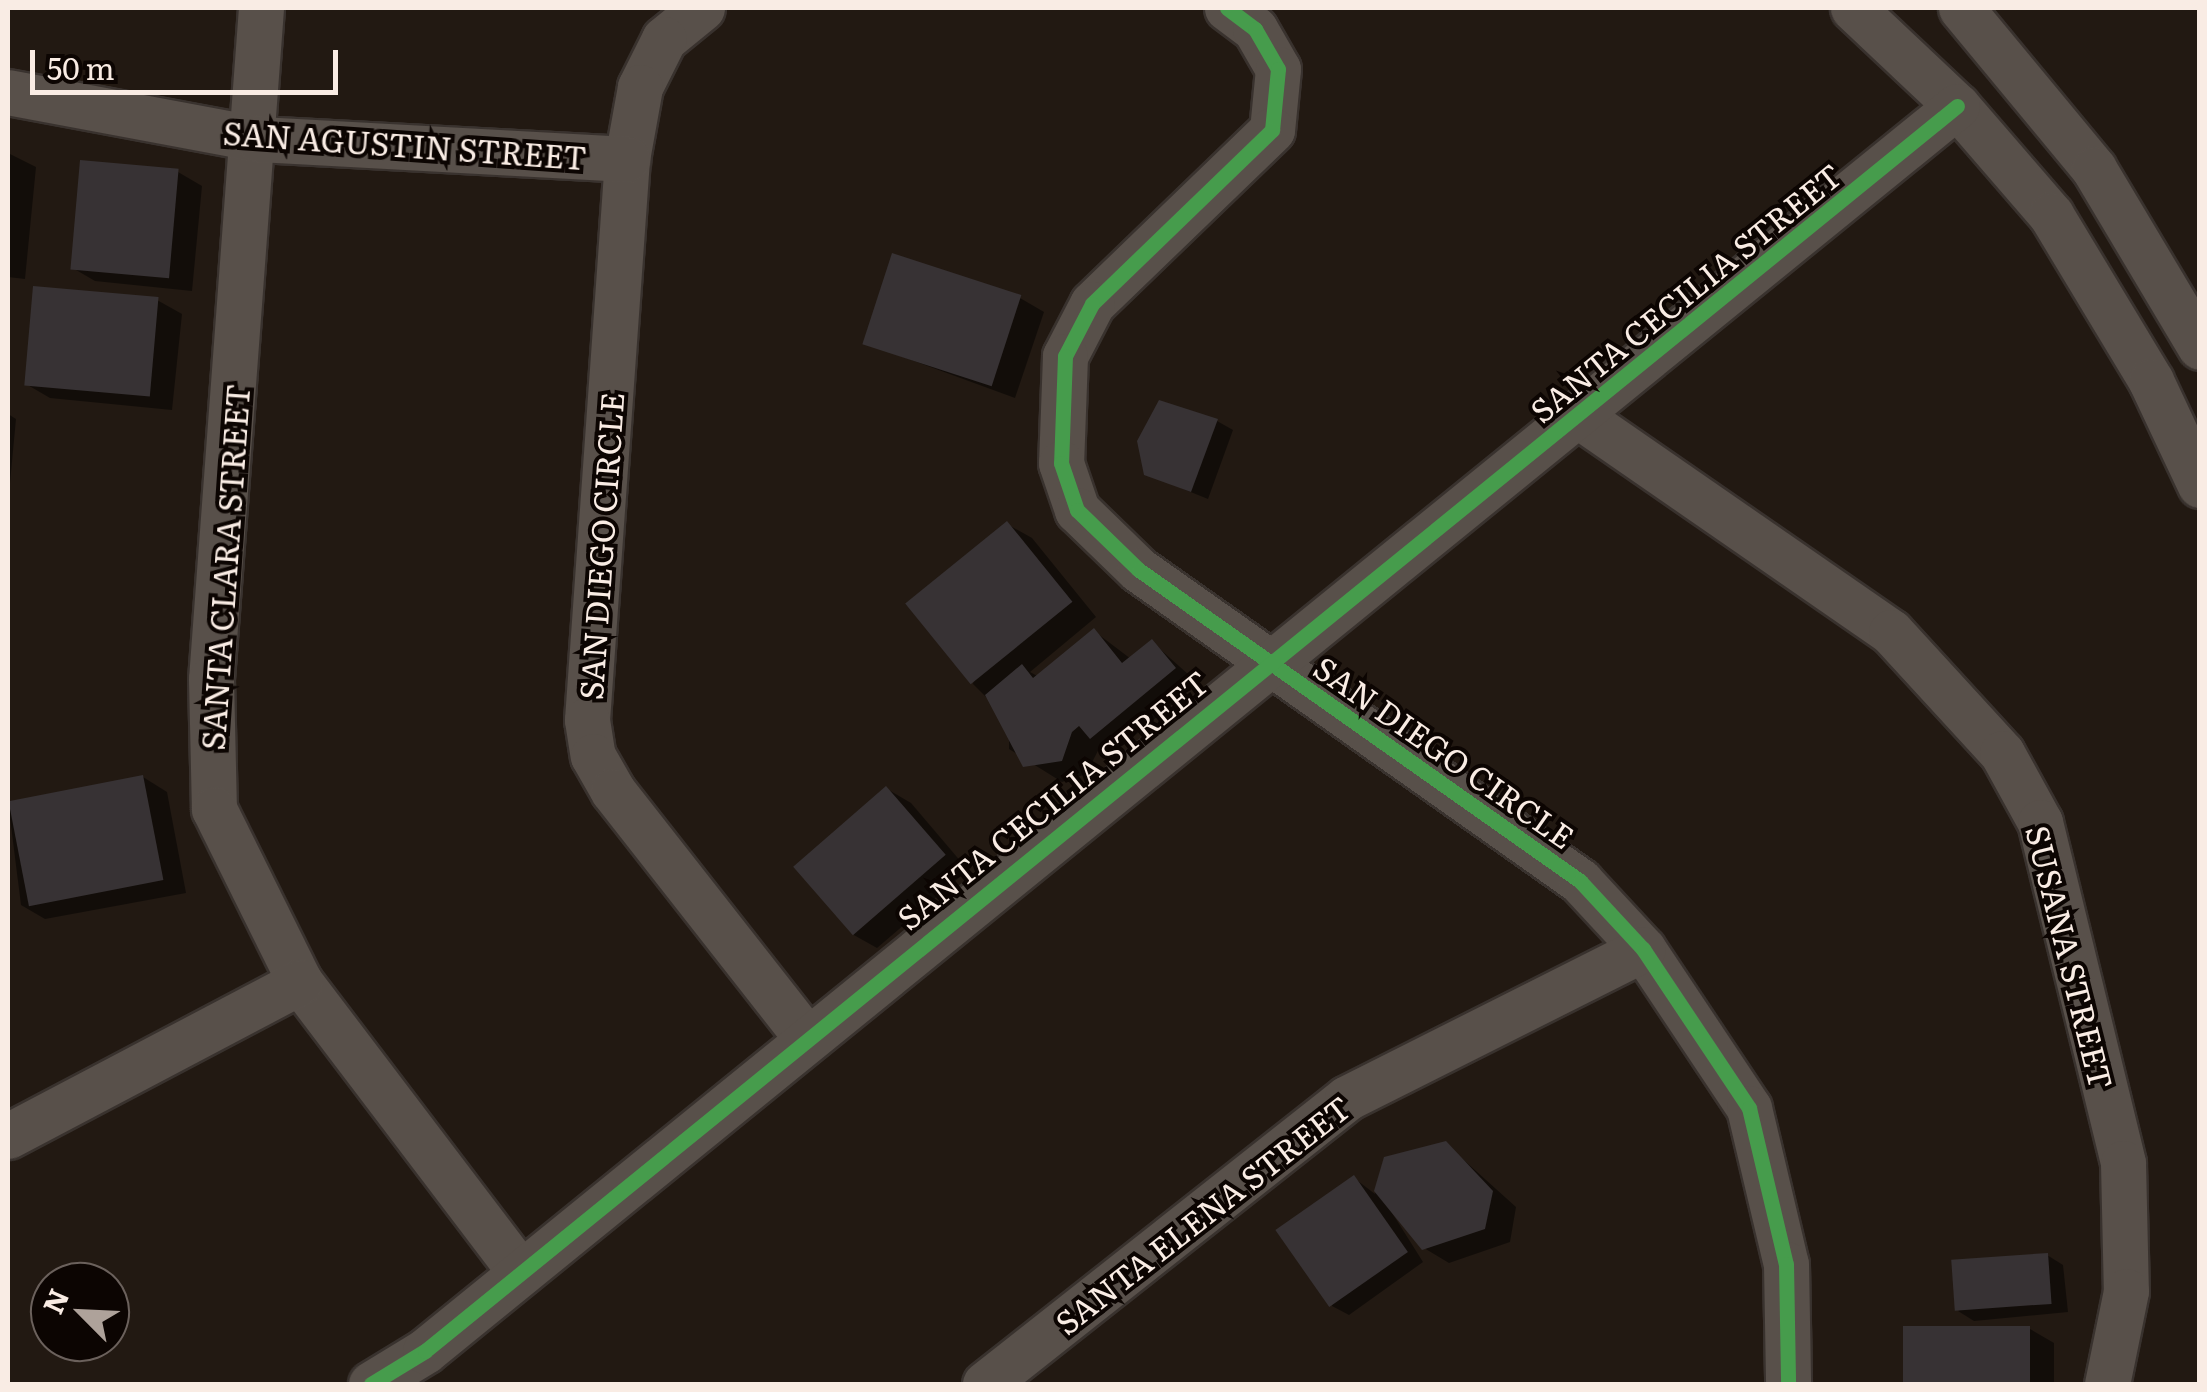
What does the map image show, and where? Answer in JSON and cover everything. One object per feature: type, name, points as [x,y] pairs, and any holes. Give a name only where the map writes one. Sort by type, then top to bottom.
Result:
[{"type":"street","name":"SANTA CLARA STREET","points":[[261,8],[258,139],[208,742],[214,808],[233,861],[300,982],[521,1273]]},
{"type":"street","name":"SAN DIEGO CIRCLE","points":[[702,8],[664,39],[640,87],[627,159],[587,720],[593,756],[806,1038]]},
{"type":"street","name":"SAN DIEGO CIRCLE","points":[[1226,8],[1255,29],[1278,69],[1272,130],[1092,304],[1065,356],[1061,463],[1078,510],[1139,570],[1580,881],[1643,950],[1750,1108],[1786,1264],[1788,1384]]},
{"type":"street","points":[[1853,8],[1957,106],[2051,215],[2151,381],[2200,485]]},
{"type":"street","points":[[1961,8],[2094,169],[2200,347],[2151,381]]},
{"type":"street","name":"SAN AGUSTIN STREET","points":[[8,92],[258,139],[627,159]]},
{"type":"street","name":"SANTA CECILIA STREET","points":[[371,1384],[521,1273],[1266,658],[1578,416],[1957,106]]},
{"type":"street","name":"SUSANA STREET","points":[[1578,416],[1891,632],[2002,753],[2040,822],[2124,1162],[2126,1291],[2107,1384]]},
{"type":"street","name":"SANTA ELENA STREET","points":[[986,1384],[1347,1098],[1643,950]]},
{"type":"street","points":[[8,1136],[300,982]]},
{"type":"building","points":[[80,160],[179,169],[169,278],[70,270]]},
{"type":"building","points":[[892,253],[1021,295],[992,386],[862,344]]},
{"type":"building","points":[[33,286],[159,297],[150,397],[24,386]]},
{"type":"building","points":[[1159,400],[1218,419],[1191,492],[1144,475],[1137,441]]},
{"type":"building","points":[[1007,521],[1072,602],[971,684],[905,603]]},
{"type":"building","points":[[1094,628],[1122,663],[1152,639],[1176,668],[1090,739],[1079,726],[1072,732],[1062,761],[1023,767],[985,695],[1022,664],[1033,678]]},
{"type":"building","points":[[143,775],[163,880],[29,906],[9,801]]},
{"type":"building","points":[[886,786],[946,855],[853,935],[793,867]]},
{"type":"building","points":[[1446,1141],[1493,1191],[1485,1229],[1422,1250],[1374,1191],[1384,1157]]},
{"type":"building","points":[[1354,1175],[1408,1252],[1329,1307],[1275,1230]]},
{"type":"building","points":[[2048,1253],[2052,1304],[1955,1311],[1951,1260]]},
{"type":"building","points":[[1903,1326],[2030,1326],[2030,1384],[1903,1384]]},
{"type":"cycle path","points":[[1227,8],[1255,29],[1278,69],[1272,130],[1092,304],[1065,356],[1061,463],[1077,510],[1139,570],[1580,881],[1643,949],[1749,1108],[1786,1264],[1788,1384]]},
{"type":"cycle path","points":[[371,1384],[425,1351],[1957,106]]}]
